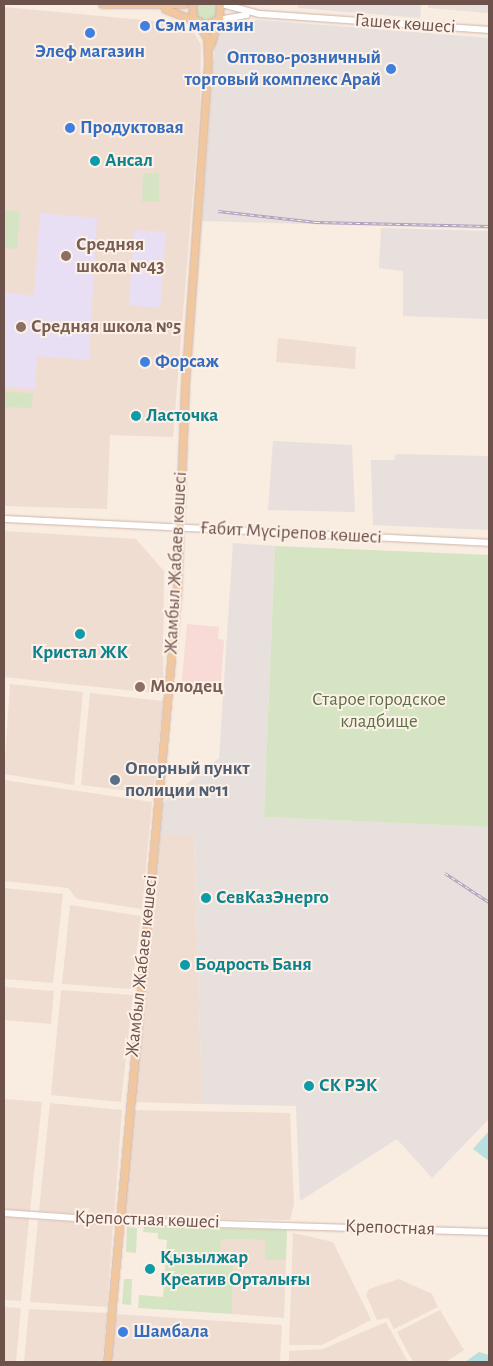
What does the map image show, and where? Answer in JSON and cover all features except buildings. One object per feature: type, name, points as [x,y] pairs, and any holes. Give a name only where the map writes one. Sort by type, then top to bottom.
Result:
[{"type":"main road","points":[[102,4],[155,7],[184,4]]},
{"type":"main road","points":[[192,4],[196,21],[207,38],[208,61]]},
{"type":"main road","points":[[208,61],[221,4]]},
{"type":"main road","name":"Гашек көшесі","points":[[221,4],[260,14],[489,30]]},
{"type":"main road","points":[[155,7],[208,25],[218,20]]},
{"type":"main road","name":"Гашек көшесі","points":[[218,20],[260,14]]},
{"type":"main road","name":"Жамбыл Жабаев көшесі","points":[[107,1362],[174,634],[208,61]]},
{"type":"main road","name":"Ғабит Мүсірепов көшесі","points":[[4,519],[489,543]]},
{"type":"main road","name":"Крепостная көшесі","points":[[4,1213],[119,1221],[290,1224]]},
{"type":"main road","name":"Крепостная","points":[[290,1224],[489,1232]]},
{"type":"shaded area","points":[[298,4],[421,4],[420,18],[298,8]]},
{"type":"shaded area","points":[[428,4],[489,4],[489,13],[428,8]]},
{"type":"shaded area","points":[[4,7],[175,23],[195,34],[201,45],[200,106],[173,437],[110,435],[107,509],[4,506]]},
{"type":"shaded area","points":[[260,20],[489,38],[489,229],[202,221],[216,34],[229,23]]},
{"type":"shaded area","points":[[40,213],[97,218],[89,360],[37,356],[35,389],[4,387],[4,292],[34,296]]},
{"type":"shaded area","points":[[381,228],[489,231],[489,319],[403,316],[403,271],[379,268]]},
{"type":"shaded area","points":[[134,230],[166,232],[160,308],[129,305]]},
{"type":"shaded area","points":[[278,338],[356,347],[355,369],[276,362]]},
{"type":"shaded area","points":[[273,441],[352,445],[355,512],[268,510]]},
{"type":"shaded area","points":[[396,454],[489,456],[489,530],[373,525],[371,460],[394,460]]},
{"type":"shaded area","points":[[4,531],[136,539],[164,571],[163,694],[4,677]]},
{"type":"shaded area","points":[[233,543],[275,546],[264,817],[489,827],[489,1119],[432,1178],[397,1139],[300,1201],[296,1106],[202,1104],[194,836],[160,834],[163,803],[219,758]]},
{"type":"shaded area","points":[[187,624],[219,627],[218,639],[224,640],[220,695],[181,690]]},
{"type":"shaded area","points":[[10,684],[83,692],[74,785],[4,774]]},
{"type":"shaded area","points":[[90,693],[163,701],[153,794],[81,785]]},
{"type":"shaded area","points":[[4,780],[152,802],[142,909],[77,899],[68,888],[4,881]]},
{"type":"shaded area","points":[[160,834],[194,835],[202,1104],[132,1102]]},
{"type":"shaded area","points":[[4,888],[63,894],[53,983],[4,979]]},
{"type":"shaded area","points":[[70,905],[141,916],[132,989],[62,984]]},
{"type":"shaded area","points":[[4,987],[54,991],[51,1024],[4,1020]]},
{"type":"shaded area","points":[[61,990],[133,995],[121,1102],[51,1095]]},
{"type":"shaded area","points":[[4,1099],[42,1102],[30,1211],[4,1209]]},
{"type":"shaded area","points":[[50,1103],[122,1110],[114,1217],[39,1211]]},
{"type":"shaded area","points":[[132,1110],[290,1113],[294,1204],[290,1220],[121,1218]]},
{"type":"shaded area","points":[[4,1217],[29,1219],[21,1301],[4,1300]]},
{"type":"shaded area","points":[[38,1220],[113,1224],[107,1307],[30,1302]]},
{"type":"shaded area","points":[[293,1233],[333,1242],[371,1320],[322,1345],[289,1345]]},
{"type":"shaded area","points":[[221,1239],[265,1240],[266,1259],[286,1260],[284,1318],[232,1314],[233,1266],[219,1265]]},
{"type":"shaded area","points":[[399,1279],[432,1294],[438,1307],[394,1329],[388,1318],[377,1320],[366,1295],[369,1289]]},
{"type":"shaded area","points":[[4,1307],[21,1308],[16,1362],[4,1361]]},
{"type":"shaded area","points":[[29,1309],[107,1313],[102,1362],[24,1362]]},
{"type":"shaded area","points":[[440,1310],[464,1350],[446,1362],[413,1362],[397,1332]]},
{"type":"shaded area","points":[[116,1314],[282,1325],[280,1362],[111,1362]]},
{"type":"shaded area","points":[[386,1322],[408,1362],[289,1362],[289,1351],[323,1349]]},
{"type":"green space","points":[[196,4],[217,4],[217,17],[206,22],[196,16]]},
{"type":"green space","points":[[143,173],[159,173],[159,202],[142,202]]},
{"type":"green space","points":[[4,210],[20,212],[17,249],[4,248]]},
{"type":"green space","points":[[5,392],[33,393],[32,408],[4,407]]},
{"type":"green space","name":"Старое городское кладбище","points":[[275,546],[489,555],[489,827],[264,817]]},
{"type":"green space","points":[[144,1226],[287,1230],[286,1260],[265,1260],[265,1240],[221,1239],[220,1265],[233,1266],[232,1314],[138,1308],[139,1295],[163,1297],[167,1240],[158,1239],[158,1233],[143,1232]]},
{"type":"green space","points":[[127,1227],[137,1228],[136,1253],[126,1252]]},
{"type":"green space","points":[[124,1279],[132,1279],[131,1305],[122,1304]]},
{"type":"water","points":[[489,1131],[489,1161],[473,1149]]},
{"type":"water","points":[[479,1352],[489,1355],[489,1362],[465,1362]]},
{"type":"railway","points":[[218,211],[316,222],[489,226]]},
{"type":"railway","points":[[445,873],[489,902]]},
{"type":"place","name":"Сэм магазин","points":[[145,26]]},
{"type":"place","name":"Элеф магазин","points":[[90,33]]},
{"type":"place","name":"Оптово-розничный торговый комплекс Арай","points":[[391,69]]},
{"type":"place","name":"Продуктовая","points":[[70,128]]},
{"type":"place","name":"Ансал","points":[[95,161]]},
{"type":"place","name":"Средняя школа №43","points":[[66,256]]},
{"type":"place","name":"Средняя школа №5","points":[[21,327]]},
{"type":"place","name":"Форсаж","points":[[145,362]]},
{"type":"place","name":"Ласточка","points":[[136,416]]},
{"type":"place","name":"Кристал ЖК","points":[[80,634]]},
{"type":"place","name":"Молодец","points":[[140,687]]},
{"type":"place","name":"Опорный пункт полиции №11","points":[[115,780]]},
{"type":"place","name":"СевКазЭнерго","points":[[206,898]]},
{"type":"place","name":"Бодрость Баня","points":[[185,965]]},
{"type":"place","name":"СК РЭК","points":[[309,1086]]},
{"type":"place","name":"Қызылжар Креатив Орталығы","points":[[150,1269]]},
{"type":"place","name":"Шамбала","points":[[123,1332]]}]
